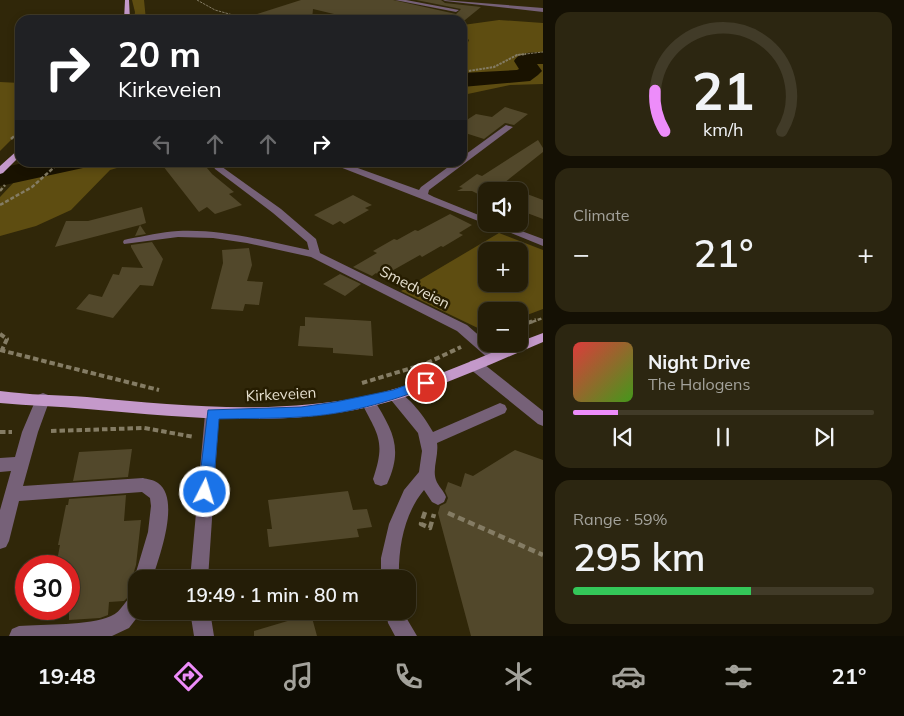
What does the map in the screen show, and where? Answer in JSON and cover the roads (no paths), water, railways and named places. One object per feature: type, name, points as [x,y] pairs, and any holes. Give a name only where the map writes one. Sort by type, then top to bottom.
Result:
[{"type":"main road","points":[[125,1],[126,15]]},
{"type":"main road","points":[[0,171],[15,156]]},
{"type":"main road","name":"Kirkeveien","points":[[3,398],[43,399],[212,414],[301,412],[368,402],[394,395],[543,337]]},
{"type":"street","points":[[397,0],[458,10]]},
{"type":"street","points":[[445,0],[543,10]]},
{"type":"street","points":[[467,158],[508,127]]},
{"type":"street","points":[[218,167],[277,211],[312,241],[314,255]]},
{"type":"street","points":[[345,167],[424,195],[430,200],[478,218]]},
{"type":"street","points":[[424,195],[424,189],[455,167]]},
{"type":"street","points":[[515,232],[543,243]]},
{"type":"street","name":"Smedveien","points":[[128,242],[178,234],[205,234],[248,239],[314,255],[462,328],[495,357]]},
{"type":"street","points":[[475,365],[543,420]]},
{"type":"street","points":[[389,570],[394,536],[410,496],[425,476],[430,452],[429,440],[418,423],[394,395]]},
{"type":"street","points":[[0,541],[30,432],[43,399]]},
{"type":"street","points":[[368,402],[384,430],[390,448],[389,459],[381,479]]},
{"type":"street","points":[[429,440],[500,410]]},
{"type":"street","points":[[200,570],[212,414]]},
{"type":"street","points":[[0,465],[21,463]]},
{"type":"street","points":[[425,476],[437,502]]},
{"type":"street","points":[[12,494],[142,486],[153,489],[158,495],[160,517],[145,570]]},
{"type":"street","points":[[19,636],[103,629],[118,624],[128,616]]},
{"type":"street","points":[[201,620],[204,636]]},
{"type":"street","points":[[398,620],[407,636]]},
{"type":"waterway","points":[[467,80],[522,76],[531,71],[524,61],[527,59],[543,58]]},
{"type":"waterway","points":[[0,177],[49,167]]}]
